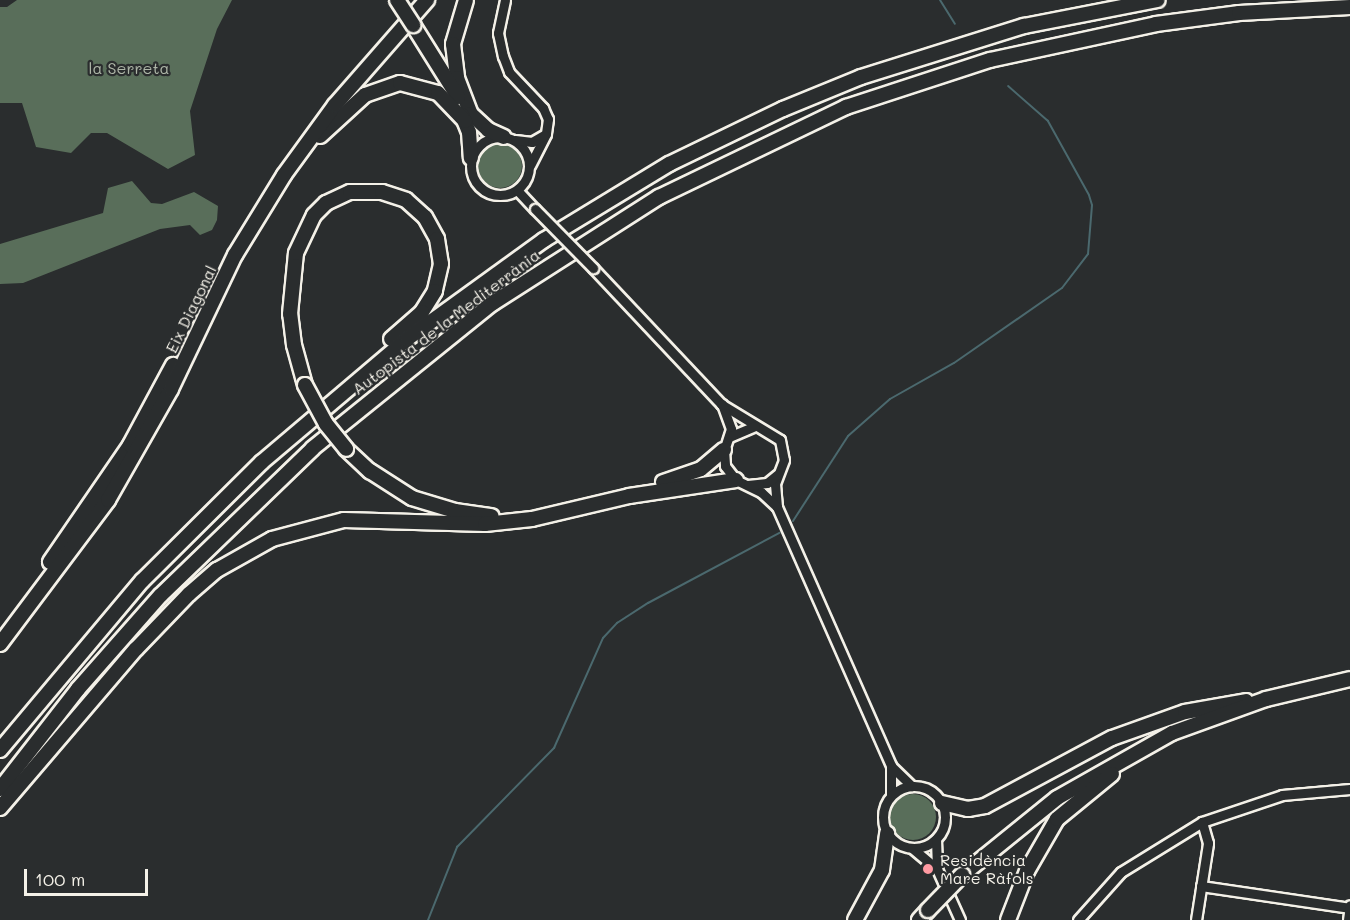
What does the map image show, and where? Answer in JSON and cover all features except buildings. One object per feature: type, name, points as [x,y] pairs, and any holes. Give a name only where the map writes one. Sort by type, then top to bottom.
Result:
[{"type":"highway","points":[[397,0],[468,117]]},
{"type":"highway","name":"Eix Diagonal","points":[[0,628],[80,522],[130,445],[260,194],[319,116],[415,0]]},
{"type":"highway","name":"Eix Diagonal","points":[[0,644],[114,491],[171,389],[235,255],[284,175],[334,105],[427,0]]},
{"type":"highway","points":[[466,0],[455,33],[453,56],[456,78],[468,117],[471,158]]},
{"type":"highway","name":"Autopista de la Mediterrània","points":[[0,750],[86,644],[172,551],[293,434],[407,339],[544,240],[660,169],[783,109],[902,62],[1024,26],[1158,0]]},
{"type":"highway","name":"Autopista de la Mediterrània","points":[[0,789],[78,689],[154,603],[313,448],[493,303],[659,197],[846,107],[990,60],[1156,24],[1260,11],[1350,7]]},
{"type":"highway","points":[[284,175],[347,109],[365,95],[389,84],[410,83],[430,88],[488,130],[510,139]]},
{"type":"highway","points":[[172,551],[251,462],[414,321],[430,301],[441,264],[437,239],[425,217],[406,200],[381,192],[350,192],[326,203],[307,225],[296,253],[290,290],[294,345],[305,385],[326,424],[346,449],[370,471],[412,498],[448,510],[485,516],[524,514],[681,477],[708,465],[726,444]]},
{"type":"highway","points":[[0,808],[136,649],[189,594],[217,570],[272,539],[344,520],[485,524],[532,519],[629,496],[742,483]]},
{"type":"highway","points":[[942,803],[968,808],[985,806],[1112,738],[1185,712],[1266,699],[1350,679]]},
{"type":"highway","points":[[923,915],[962,875],[1010,833],[1097,772],[1172,733],[1266,699]]},
{"type":"highway","points":[[1008,920],[1027,871],[1058,819],[1091,788],[1149,750],[1266,699]]},
{"type":"highway","points":[[855,920],[882,870],[886,832]]},
{"type":"street","points":[[505,0],[499,27],[500,48],[509,72],[546,113],[546,134],[530,165],[525,182],[517,190],[498,195],[483,190],[473,179],[471,158],[488,139],[531,142],[546,134]]},
{"type":"street","points":[[510,139],[525,151],[530,165]]},
{"type":"street","points":[[517,190],[721,404],[755,426],[769,430],[780,440],[784,454],[774,493],[777,507],[891,766],[912,786],[928,789],[942,803],[944,824],[936,839],[937,869],[960,920]]},
{"type":"street","points":[[721,404],[730,425],[725,466],[742,483],[777,507]]},
{"type":"street","points":[[726,444],[755,426]]},
{"type":"street","points":[[742,483],[767,483],[778,474]]},
{"type":"street","points":[[891,766],[891,795],[884,808],[886,832],[898,844],[912,848],[937,869]]},
{"type":"street","points":[[891,795],[912,786]]},
{"type":"street","points":[[1078,920],[1121,872],[1202,822],[1282,795],[1350,789]]},
{"type":"street","points":[[1196,920],[1208,843],[1202,822]]},
{"type":"street","points":[[912,848],[936,839]]},
{"type":"street","points":[[1201,886],[1350,906],[1348,920]]},
{"type":"green space","name":"la Serreta","points":[[17,0],[232,0],[217,29],[190,111],[195,155],[168,169],[107,133],[91,133],[71,153],[36,147],[22,103],[0,103],[0,7],[7,7]]},
{"type":"green space","points":[[500,144],[509,145],[516,150],[521,157],[521,175],[516,182],[509,187],[500,188],[491,187],[484,182],[479,175],[478,166],[479,157],[484,150],[491,145]]},
{"type":"green space","points":[[132,181],[151,203],[162,204],[194,192],[218,206],[217,220],[212,230],[200,235],[190,225],[160,229],[23,283],[0,284],[0,244],[103,213],[108,188]]},
{"type":"green space","points":[[913,794],[929,801],[936,817],[929,833],[913,840],[897,833],[890,817],[897,801]]},
{"type":"waterway","points":[[940,0],[955,24]]},
{"type":"waterway","points":[[793,521],[848,436],[890,399],[954,363],[1062,288],[1088,254],[1092,205],[1089,195],[1048,121],[1008,86]]},
{"type":"waterway","points":[[428,920],[457,847],[554,748],[603,638],[617,623],[648,603],[779,533]]},
{"type":"place","name":"Residència Mare Ràfols","points":[[928,869]]}]
